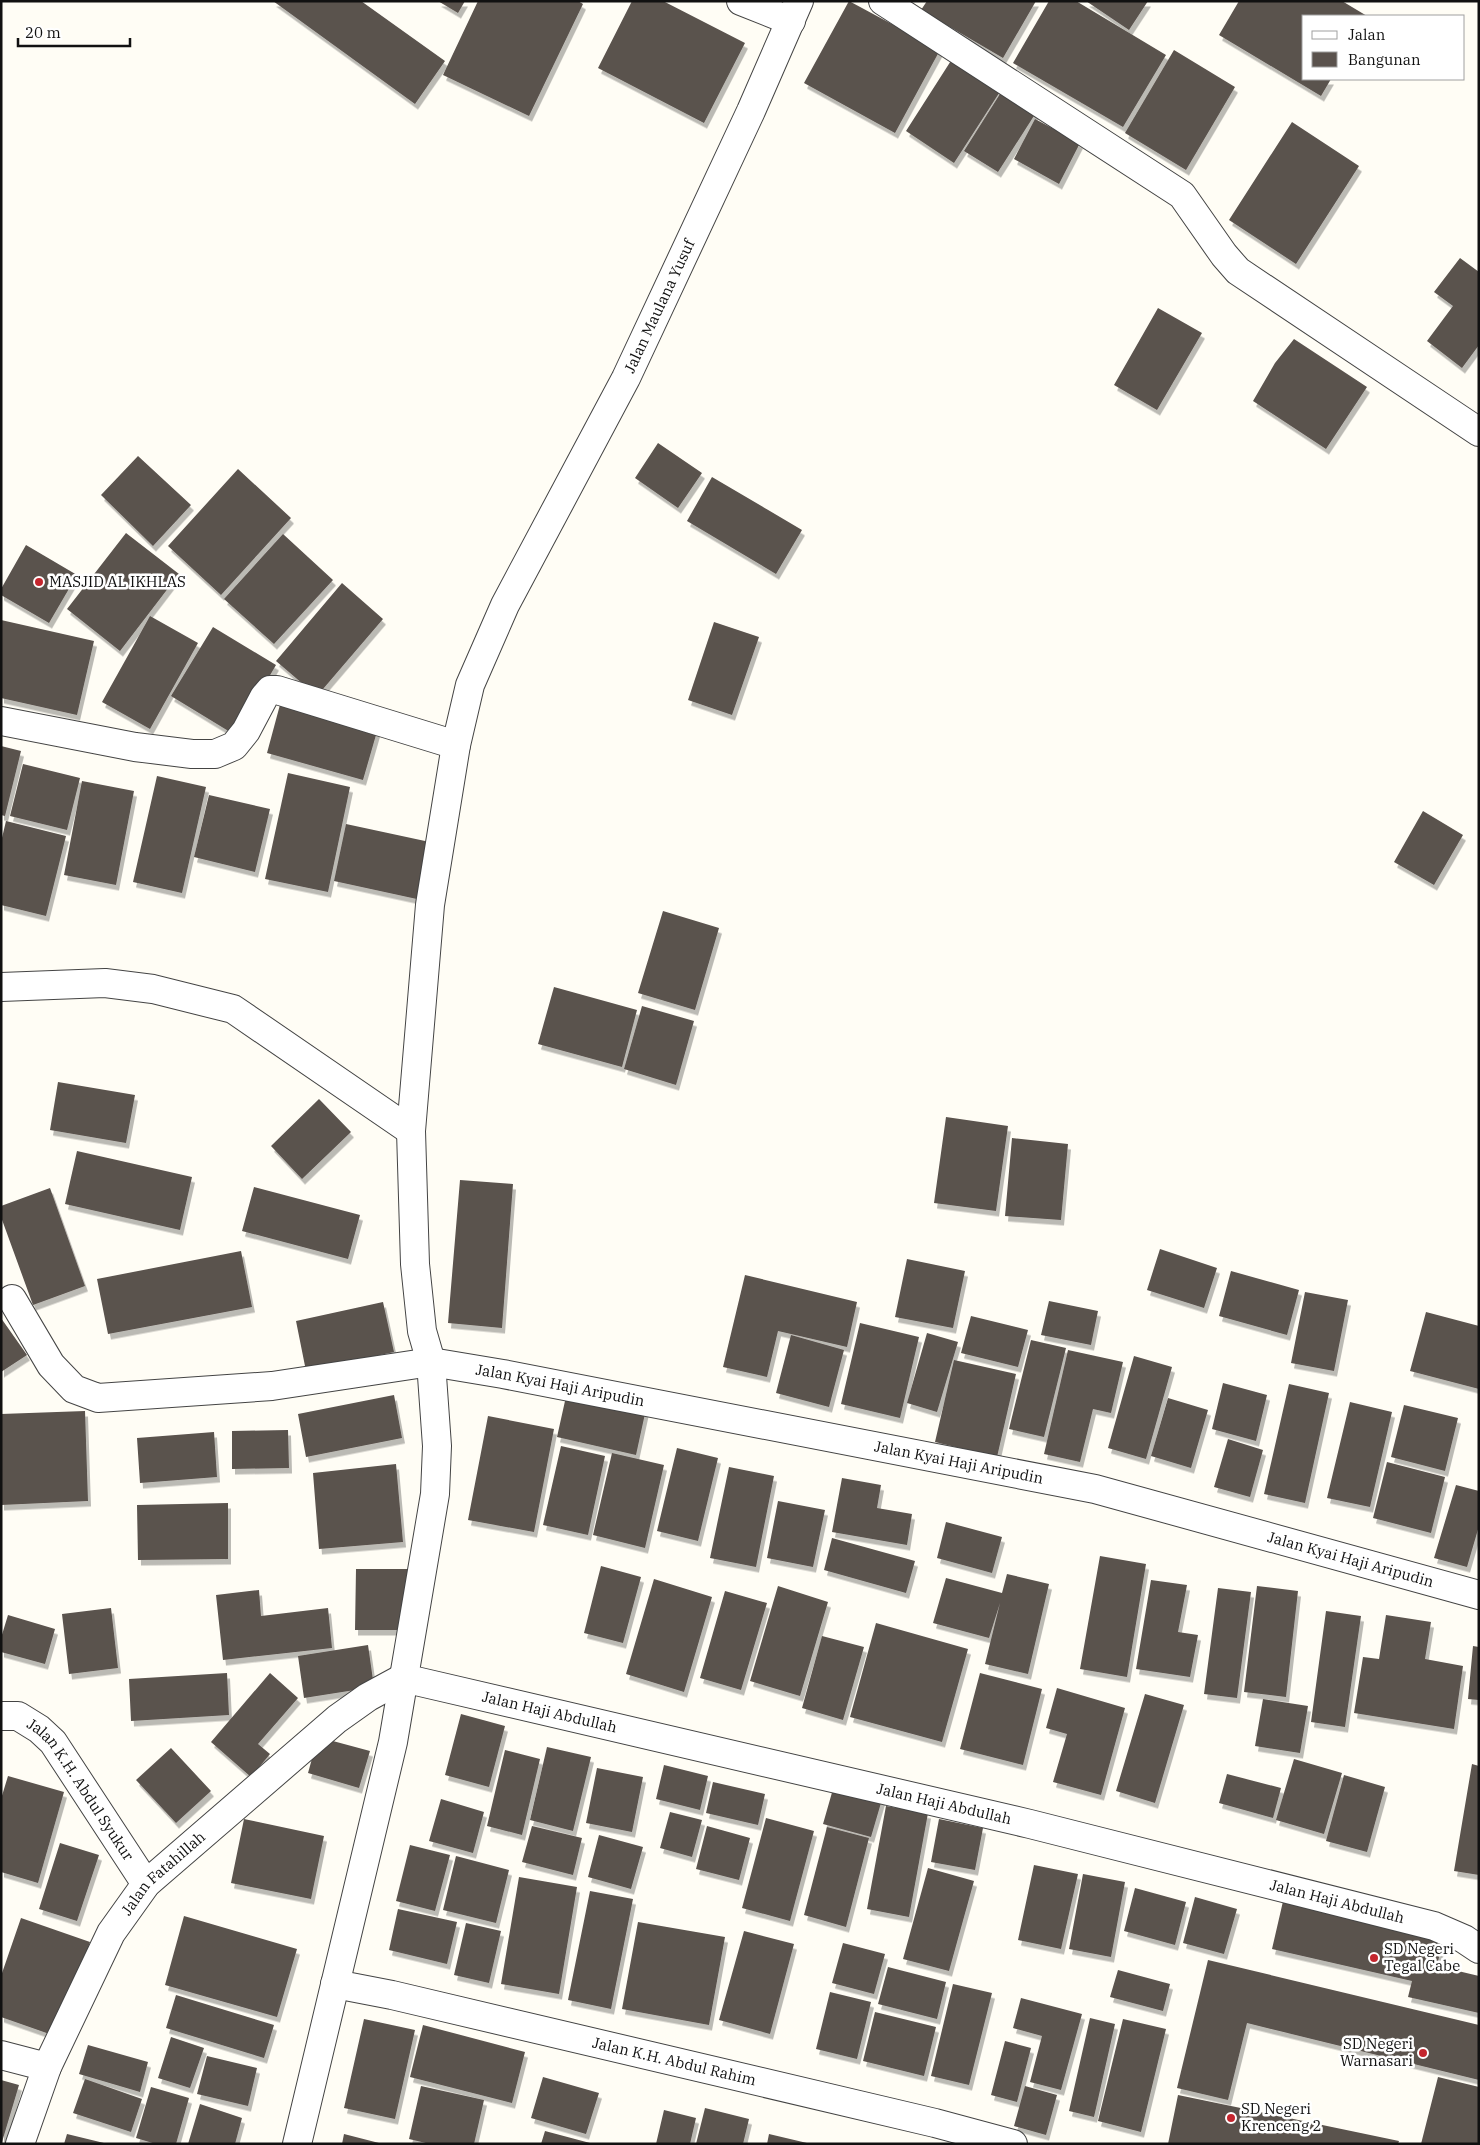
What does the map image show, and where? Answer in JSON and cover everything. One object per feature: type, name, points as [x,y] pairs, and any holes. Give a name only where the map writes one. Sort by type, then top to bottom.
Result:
[{"type":"street","points":[[741,1],[795,11]]},
{"type":"street","points":[[883,1],[1182,195],[1224,255],[1238,271],[1479,432]]},
{"type":"street","name":"Jalan Maulana Yusuf","points":[[297,2144],[393,1742],[435,1494],[437,1446],[431,1362],[422,1331],[415,1264],[412,1131],[430,905],[456,745],[470,685],[505,606],[626,378],[795,11]]},
{"type":"street","points":[[1,721],[135,747],[192,754],[215,754],[234,746],[246,730],[264,697],[270,690],[277,690],[456,745]]},
{"type":"street","points":[[1,987],[105,983],[153,989],[233,1009],[412,1131]]},
{"type":"street","name":"Jalan Kyai Haji Aripudin","points":[[12,1299],[51,1365],[74,1389],[98,1398],[272,1386],[431,1362],[503,1374],[1095,1489],[1479,1595]]},
{"type":"street","name":"Jalan Fatahillah","points":[[20,2144],[47,2068],[111,1933],[146,1884],[337,1718],[368,1696],[403,1678]]},
{"type":"street","name":"Jalan Haji Abdullah","points":[[403,1678],[1098,1841],[1434,1926],[1464,1939],[1479,1949]]},
{"type":"street","name":"Jalan K.H. Abdul Syukur","points":[[1,1716],[18,1716],[53,1742],[146,1884]]},
{"type":"street","name":"Jalan K.H. Abdul Rahim","points":[[334,1984],[392,1995],[566,2036],[935,2123],[1013,2144]]},
{"type":"street","points":[[1,2055],[47,2068]]},
{"type":"building","points":[[273,1],[361,1],[445,61],[415,104]]},
{"type":"building","points":[[438,1],[465,1],[458,13]]},
{"type":"building","points":[[478,1],[578,1],[583,4],[529,116],[443,75]]},
{"type":"building","points":[[632,1],[663,1],[745,43],[704,123],[598,68]]},
{"type":"building","points":[[849,1],[940,50],[895,133],[804,83]]},
{"type":"building","points":[[927,1],[1036,1],[1003,58],[921,10]]},
{"type":"building","points":[[1049,1],[1076,1],[1166,55],[1123,127],[1013,63]]},
{"type":"building","points":[[1086,1],[1148,1],[1129,30]]},
{"type":"building","points":[[1239,1],[1342,1],[1365,15],[1302,15],[1302,80],[1330,80],[1321,96],[1219,35]]},
{"type":"building","points":[[1174,50],[1235,87],[1186,170],[1125,133]]},
{"type":"building","points":[[954,56],[1003,87],[954,163],[906,131]]},
{"type":"building","points":[[1005,86],[1039,108],[998,172],[964,151]]},
{"type":"building","points":[[1035,119],[1080,143],[1059,184],[1014,159]]},
{"type":"building","points":[[1292,122],[1359,166],[1296,264],[1229,220]]},
{"type":"building","points":[[1460,258],[1479,272],[1479,345],[1462,368],[1427,341],[1453,306],[1434,292]]},
{"type":"building","points":[[1158,308],[1202,333],[1157,410],[1114,385]]},
{"type":"building","points":[[1294,339],[1367,387],[1326,449],[1253,401],[1275,363]]},
{"type":"building","points":[[658,443],[702,473],[678,508],[635,478]]},
{"type":"building","points":[[138,456],[191,505],[153,546],[101,495]]},
{"type":"building","points":[[238,469],[291,518],[221,595],[168,546]]},
{"type":"building","points":[[712,477],[802,530],[776,574],[687,521]]},
{"type":"building","points":[[126,533],[179,574],[120,651],[67,609]]},
{"type":"building","points":[[283,534],[333,580],[274,644],[224,599]]},
{"type":"building","name":"MASJID AL IKHLAS","points":[[26,545],[77,575],[49,623],[1,595],[1,589]]},
{"type":"building","points":[[342,583],[383,619],[317,696],[276,661]]},
{"type":"building","points":[[150,616],[198,643],[150,729],[102,702]]},
{"type":"building","points":[[1,620],[94,641],[77,715],[1,698]]},
{"type":"building","points":[[714,622],[759,637],[732,715],[688,700]]},
{"type":"building","points":[[213,627],[276,665],[235,735],[171,696]]},
{"type":"building","points":[[281,701],[378,728],[363,780],[267,753]]},
{"type":"building","points":[[1,746],[21,751],[5,816],[1,815]]},
{"type":"building","points":[[23,764],[80,778],[67,830],[10,816]]},
{"type":"building","points":[[288,773],[350,787],[328,892],[265,879]]},
{"type":"building","points":[[157,776],[206,787],[182,893],[133,882]]},
{"type":"building","points":[[82,781],[134,791],[116,885],[64,875]]},
{"type":"building","points":[[209,795],[270,809],[255,872],[194,857]]},
{"type":"building","points":[[1423,811],[1463,835],[1434,885],[1394,862]]},
{"type":"building","points":[[6,821],[66,836],[46,916],[1,905],[1,842]]},
{"type":"building","points":[[346,824],[439,844],[426,901],[334,881]]},
{"type":"building","points":[[663,911],[719,928],[695,1010],[638,993]]},
{"type":"building","points":[[554,987],[637,1010],[622,1067],[538,1044]]},
{"type":"building","points":[[642,1006],[694,1021],[676,1085],[624,1069]]},
{"type":"building","points":[[58,1082],[135,1095],[126,1143],[50,1130]]},
{"type":"building","points":[[319,1099],[351,1132],[302,1179],[271,1146]]},
{"type":"building","points":[[946,1117],[1008,1126],[996,1211],[934,1203]]},
{"type":"building","points":[[1012,1138],[1068,1144],[1061,1220],[1005,1216]]},
{"type":"building","points":[[77,1151],[192,1177],[180,1230],[65,1204]]},
{"type":"building","points":[[460,1180],[513,1184],[502,1328],[448,1323]]},
{"type":"building","points":[[254,1187],[360,1215],[348,1259],[242,1231]]},
{"type":"building","points":[[50,1188],[85,1286],[33,1305],[1,1217],[1,1206]]},
{"type":"building","points":[[1160,1249],[1217,1268],[1204,1308],[1147,1290]]},
{"type":"building","points":[[241,1251],[252,1307],[108,1334],[97,1279]]},
{"type":"building","points":[[907,1259],[965,1271],[953,1328],[895,1317]]},
{"type":"building","points":[[1231,1271],[1299,1290],[1287,1335],[1219,1316]]},
{"type":"building","points":[[745,1275],[857,1302],[847,1347],[778,1331],[767,1377],[723,1367]]},
{"type":"building","points":[[1305,1292],[1348,1300],[1334,1371],[1291,1363]]},
{"type":"building","points":[[1049,1301],[1098,1311],[1091,1345],[1041,1335]]},
{"type":"building","points":[[383,1302],[394,1352],[306,1371],[296,1321]]},
{"type":"building","points":[[1426,1312],[1479,1326],[1479,1389],[1410,1371]]},
{"type":"building","points":[[971,1316],[1028,1330],[1018,1367],[961,1353]]},
{"type":"building","points":[[1,1318],[27,1355],[1,1372]]},
{"type":"building","points":[[860,1323],[919,1337],[900,1418],[841,1404]]},
{"type":"building","points":[[927,1333],[958,1342],[937,1412],[907,1403]]},
{"type":"building","points":[[791,1335],[844,1350],[829,1407],[776,1393]]},
{"type":"building","points":[[1031,1340],[1066,1348],[1044,1437],[1009,1429]]},
{"type":"building","points":[[1068,1350],[1123,1362],[1111,1413],[1093,1409],[1080,1462],[1044,1454]]},
{"type":"building","points":[[1134,1356],[1172,1367],[1146,1459],[1108,1448]]},
{"type":"building","points":[[954,1360],[1016,1374],[997,1457],[935,1442]]},
{"type":"building","points":[[1223,1383],[1267,1395],[1256,1441],[1212,1429]]},
{"type":"building","points":[[1289,1384],[1329,1393],[1305,1503],[1264,1494]]},
{"type":"building","points":[[567,1392],[646,1409],[636,1455],[557,1437]]},
{"type":"building","points":[[394,1395],[402,1438],[306,1457],[298,1414]]},
{"type":"building","points":[[1168,1398],[1208,1410],[1191,1468],[1151,1456]]},
{"type":"building","points":[[1350,1402],[1392,1412],[1370,1507],[1327,1498]]},
{"type":"building","points":[[1404,1405],[1458,1418],[1445,1471],[1391,1457]]},
{"type":"building","points":[[85,1411],[88,1501],[1,1505],[1,1414]]},
{"type":"building","points":[[488,1416],[554,1429],[534,1532],[468,1520]]},
{"type":"building","points":[[288,1430],[289,1468],[232,1469],[232,1431]]},
{"type":"building","points":[[214,1432],[217,1477],[140,1483],[137,1438]]},
{"type":"building","points":[[1228,1439],[1263,1450],[1250,1497],[1214,1487]]},
{"type":"building","points":[[561,1446],[605,1456],[588,1535],[543,1525]]},
{"type":"building","points":[[677,1448],[718,1458],[698,1541],[657,1531]]},
{"type":"building","points":[[612,1453],[664,1465],[645,1548],[593,1535]]},
{"type":"building","points":[[1387,1462],[1445,1477],[1431,1533],[1373,1518]]},
{"type":"building","points":[[396,1464],[403,1542],[319,1549],[313,1473]]},
{"type":"building","points":[[729,1467],[774,1476],[756,1567],[710,1558]]},
{"type":"building","points":[[842,1478],[881,1485],[877,1508],[912,1514],[907,1545],[832,1532]]},
{"type":"building","points":[[1456,1485],[1479,1491],[1479,1526],[1467,1567],[1434,1558]]},
{"type":"building","points":[[778,1501],[825,1510],[813,1567],[767,1558]]},
{"type":"building","points":[[228,1503],[228,1559],[138,1560],[137,1505]]},
{"type":"building","points":[[946,1522],[1002,1537],[992,1573],[937,1558]]},
{"type":"building","points":[[832,1538],[915,1561],[906,1593],[824,1570]]},
{"type":"building","points":[[1100,1556],[1146,1564],[1127,1677],[1080,1669]]},
{"type":"building","points":[[601,1566],[641,1577],[623,1643],[584,1633]]},
{"type":"building","points":[[356,1569],[412,1569],[411,1630],[355,1630]]},
{"type":"building","points":[[1007,1574],[1049,1584],[1028,1674],[985,1664],[1000,1603],[989,1638],[933,1623],[946,1578],[1002,1593]]},
{"type":"building","points":[[654,1579],[712,1597],[684,1692],[626,1674]]},
{"type":"building","points":[[1151,1580],[1187,1585],[1178,1632],[1198,1635],[1190,1677],[1136,1669]]},
{"type":"building","points":[[778,1586],[828,1602],[800,1696],[750,1681]]},
{"type":"building","points":[[1257,1586],[1298,1591],[1286,1697],[1244,1692]]},
{"type":"building","points":[[1218,1588],[1251,1592],[1237,1698],[1204,1694]]},
{"type":"building","points":[[259,1590],[261,1616],[328,1608],[332,1648],[223,1660],[216,1595]]},
{"type":"building","points":[[725,1591],[767,1603],[741,1690],[700,1678]]},
{"type":"building","points":[[111,1608],[118,1668],[69,1674],[62,1614]]},
{"type":"building","points":[[1326,1611],[1361,1616],[1345,1727],[1311,1722]]},
{"type":"building","points":[[8,1615],[55,1629],[45,1664],[1,1652],[1,1638]]},
{"type":"building","points":[[1386,1615],[1431,1622],[1425,1659],[1463,1666],[1454,1729],[1354,1713],[1363,1657],[1379,1659]]},
{"type":"building","points":[[876,1623],[968,1649],[942,1742],[850,1717]]},
{"type":"building","points":[[822,1636],[864,1647],[843,1720],[802,1708]]},
{"type":"building","points":[[368,1645],[374,1687],[304,1698],[298,1656]]},
{"type":"building","points":[[1473,1646],[1479,1647],[1479,1700],[1468,1699]]},
{"type":"building","points":[[227,1673],[229,1715],[131,1721],[129,1679]]},
{"type":"building","points":[[270,1673],[298,1698],[258,1744],[270,1754],[251,1777],[211,1742]]},
{"type":"building","points":[[980,1673],[1042,1689],[1023,1765],[960,1749]]},
{"type":"building","points":[[1057,1688],[1125,1708],[1101,1795],[1053,1782],[1067,1734],[1046,1728]]},
{"type":"building","points":[[1145,1694],[1184,1705],[1155,1803],[1116,1791]]},
{"type":"building","points":[[1263,1699],[1308,1706],[1300,1753],[1255,1746]]},
{"type":"building","points":[[461,1714],[505,1726],[489,1787],[445,1775]]},
{"type":"building","points":[[318,1737],[370,1751],[359,1788],[308,1773]]},
{"type":"building","points":[[547,1747],[591,1757],[573,1831],[530,1820]]},
{"type":"building","points":[[171,1748],[211,1791],[176,1823],[136,1780]]},
{"type":"building","points":[[505,1750],[540,1759],[522,1835],[487,1826]]},
{"type":"building","points":[[1294,1759],[1342,1773],[1324,1834],[1276,1820]]},
{"type":"building","points":[[1472,1764],[1479,1766],[1479,1875],[1454,1871]]},
{"type":"building","points":[[664,1765],[708,1776],[700,1810],[656,1799]]},
{"type":"building","points":[[597,1768],[643,1777],[632,1832],[586,1823]]},
{"type":"building","points":[[1227,1774],[1281,1788],[1273,1818],[1219,1803]]},
{"type":"building","points":[[1344,1775],[1385,1787],[1367,1852],[1326,1841]]},
{"type":"building","points":[[8,1776],[64,1792],[38,1883],[1,1872],[1,1799]]},
{"type":"building","points":[[713,1782],[765,1794],[758,1825],[706,1813]]},
{"type":"building","points":[[835,1782],[883,1796],[871,1837],[823,1824]]},
{"type":"building","points":[[441,1799],[484,1812],[473,1853],[429,1841]]},
{"type":"building","points":[[886,1806],[928,1813],[909,1917],[867,1909]]},
{"type":"building","points":[[670,1812],[702,1820],[692,1857],[660,1848]]},
{"type":"building","points":[[766,1818],[814,1831],[790,1921],[742,1908]]},
{"type":"building","points":[[244,1819],[324,1836],[311,1899],[231,1883]]},
{"type":"building","points":[[939,1819],[983,1828],[975,1870],[931,1862]]},
{"type":"building","points":[[532,1826],[582,1838],[573,1875],[522,1862]]},
{"type":"building","points":[[707,1826],[750,1838],[739,1880],[696,1869]]},
{"type":"building","points":[[827,1827],[869,1838],[846,1927],[804,1915]]},
{"type":"building","points":[[599,1835],[643,1847],[631,1889],[588,1877]]},
{"type":"building","points":[[60,1843],[99,1855],[77,1921],[39,1909]]},
{"type":"building","points":[[410,1845],[450,1855],[435,1911],[396,1901]]},
{"type":"building","points":[[456,1856],[509,1870],[496,1923],[443,1910]]},
{"type":"building","points":[[1034,1865],[1078,1874],[1061,1949],[1018,1940]]},
{"type":"building","points":[[928,1868],[974,1881],[949,1971],[903,1959]]},
{"type":"building","points":[[1083,1874],[1125,1882],[1111,1957],[1069,1949]]},
{"type":"building","points":[[519,1877],[577,1887],[559,1994],[501,1984]]},
{"type":"building","points":[[1135,1888],[1186,1902],[1175,1945],[1124,1931]]},
{"type":"building","points":[[590,1891],[633,1899],[611,2009],[568,2000]]},
{"type":"building","points":[[1195,1897],[1237,1909],[1224,1954],[1183,1943]]},
{"type":"building","name":"SD Negeri Tegal Cabe","points":[[1284,1897],[1444,1935],[1437,1966],[1479,1976],[1479,2013],[1408,1997],[1412,1981],[1272,1949]]},
{"type":"building","points":[[398,1909],[457,1922],[447,1964],[389,1950]]},
{"type":"building","points":[[184,1916],[297,1949],[277,2017],[165,1985]]},
{"type":"building","points":[[21,1918],[90,1942],[58,2037],[1,2017],[1,1976]]},
{"type":"building","points":[[638,1922],[725,1937],[709,2025],[622,2009]]},
{"type":"building","points":[[466,1923],[501,1931],[489,1983],[454,1975]]},
{"type":"building","points":[[744,1931],[794,1944],[770,2034],[719,2020]]},
{"type":"building","points":[[843,1943],[885,1954],[874,1994],[832,1983]]},
{"type":"building","name":"SD Negeri Warnasari","points":[[1208,1960],[1479,2025],[1479,2080],[1247,2023],[1228,2100],[1177,2088]]},
{"type":"building","points":[[888,1967],[946,1982],[937,2019],[878,2004]]},
{"type":"building","points":[[1118,1970],[1170,1984],[1163,2011],[1110,1997]]},
{"type":"building","points":[[953,1984],[992,1993],[969,2085],[931,2076]]},
{"type":"building","points":[[830,1992],[871,2002],[857,2059],[816,2049]]},
{"type":"building","points":[[176,1995],[274,2025],[264,2058],[166,2028]]},
{"type":"building","points":[[1021,1998],[1082,2014],[1061,2090],[1030,2082],[1042,2036],[1013,2028]]},
{"type":"building","points":[[875,2012],[936,2027],[924,2076],[863,2061]]},
{"type":"building","points":[[1090,2018],[1115,2024],[1094,2117],[1069,2111]]},
{"type":"building","points":[[364,2019],[415,2030],[395,2119],[344,2108]]},
{"type":"building","points":[[1123,2019],[1166,2029],[1141,2132],[1098,2121]]},
{"type":"building","points":[[423,2025],[525,2052],[512,2103],[410,2077]]},
{"type":"building","points":[[171,2037],[204,2048],[190,2088],[158,2078]]},
{"type":"building","points":[[1005,2041],[1031,2048],[1017,2102],[991,2095]]},
{"type":"building","points":[[88,2045],[148,2062],[140,2092],[79,2074]]},
{"type":"building","points":[[207,2056],[257,2068],[248,2106],[197,2094]]},
{"type":"building","points":[[543,2077],[599,2093],[586,2134],[531,2118]]},
{"type":"building","points":[[1438,2077],[1479,2087],[1479,2144],[1421,2144]]},
{"type":"building","points":[[85,2079],[142,2099],[131,2132],[73,2113]]},
{"type":"building","points":[[1,2080],[19,2085],[2,2142],[1,2141]]},
{"type":"building","points":[[421,2086],[484,2100],[474,2144],[430,2144],[409,2139]]},
{"type":"building","points":[[1025,2086],[1057,2095],[1046,2135],[1014,2126]]},
{"type":"building","points":[[151,2087],[189,2098],[176,2144],[156,2144],[136,2138]]},
{"type":"building","name":"SD Negeri Krenceng 2","points":[[1178,2095],[1399,2141],[1398,2144],[1168,2144]]},
{"type":"building","points":[[200,2104],[242,2118],[235,2144],[188,2144]]},
{"type":"building","points":[[705,2108],[749,2119],[743,2144],[696,2144]]},
{"type":"building","points":[[664,2110],[696,2118],[690,2144],[656,2144]]},
{"type":"building","points":[[545,2131],[590,2143],[590,2144],[541,2144]]},
{"type":"building","points":[[67,2134],[104,2143],[104,2144],[64,2144]]},
{"type":"building","points":[[344,2134],[379,2143],[379,2144],[342,2144]]},
{"type":"building","points":[[769,2134],[807,2143],[807,2144],[767,2144]]},
{"type":"place","name":"MASJID AL IKHLAS","points":[[39,582]]},
{"type":"place","name":"SD Negeri Tegal Cabe","points":[[1374,1958]]},
{"type":"place","name":"SD Negeri Warnasari","points":[[1423,2053]]},
{"type":"place","name":"SD Negeri Krenceng 2","points":[[1231,2118]]}]
